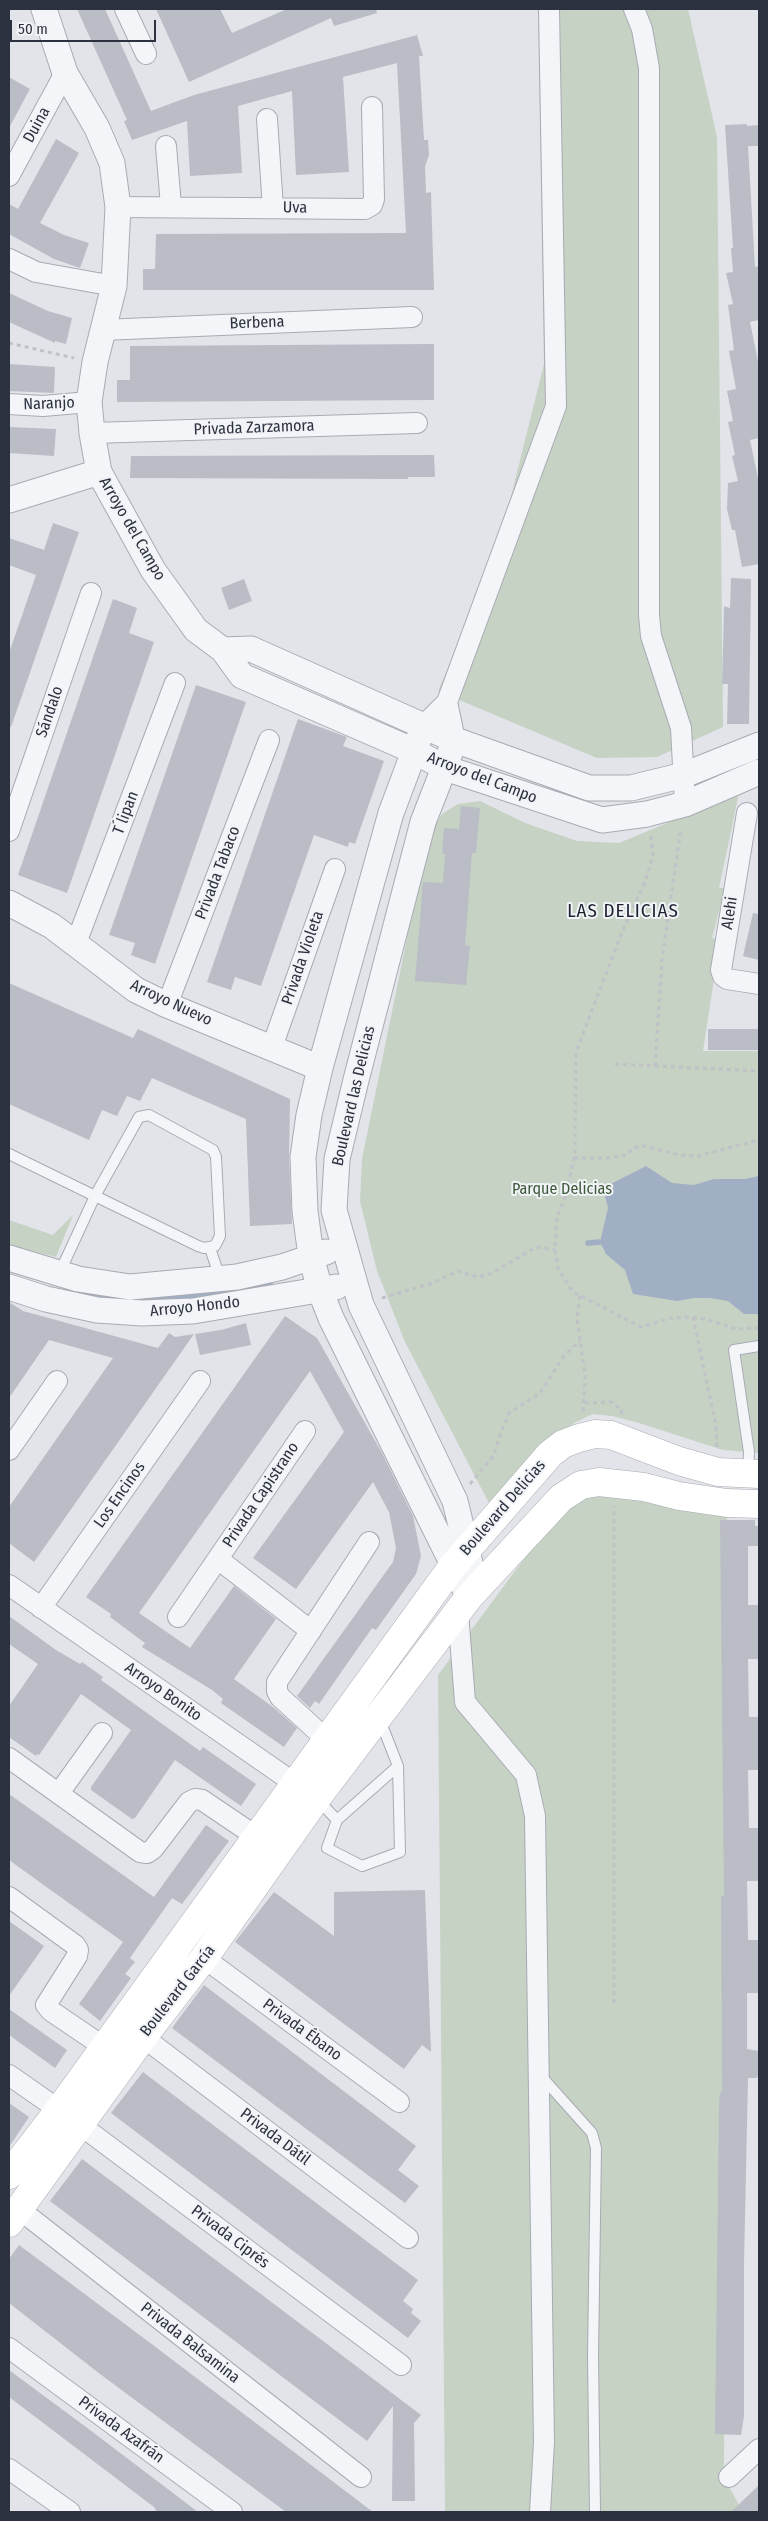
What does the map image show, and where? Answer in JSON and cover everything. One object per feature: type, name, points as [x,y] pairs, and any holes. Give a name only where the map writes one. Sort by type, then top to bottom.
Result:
[{"type":"main road","name":"Boulevard Delicias","points":[[327,1740],[459,1558],[550,1454],[563,1444],[595,1434],[618,1437],[718,1472],[754,1474]]},
{"type":"main road","name":"Boulevard Delicias","points":[[347,1758],[469,1598],[561,1498],[581,1485],[599,1482],[688,1498],[727,1503],[759,1504]]},
{"type":"main road","name":"Boulevard García","points":[[12,2164],[69,2117],[142,2037],[204,1958],[306,1791],[327,1740]]},
{"type":"main road","name":"Boulevard García","points":[[14,2216],[69,2117],[104,2047],[257,1837],[306,1791],[347,1758]]},
{"type":"street","name":"Arroyo del Campo","points":[[44,9],[66,73],[97,128],[112,163],[118,207],[114,286],[95,362],[90,402],[92,433],[99,472],[153,570],[196,630],[223,650],[242,676],[414,751],[445,768],[602,820],[647,814],[685,804],[759,772]]},
{"type":"street","points":[[125,9],[146,54]]},
{"type":"street","points":[[540,2512],[544,2442],[535,1816],[526,1775],[465,1702],[469,1598],[459,1558],[335,1327],[320,1290],[311,1256],[305,1212],[303,1157],[320,1068],[390,813],[424,725],[447,702],[556,406],[549,9]]},
{"type":"street","points":[[634,9],[642,30],[649,68],[649,616],[651,636],[680,728],[685,804]]},
{"type":"street","name":"Duina","points":[[9,176],[66,73]]},
{"type":"street","name":"Uva","points":[[118,207],[365,209],[372,205],[372,107]]},
{"type":"street","points":[[267,119],[273,208]]},
{"type":"street","points":[[166,146],[172,206]]},
{"type":"street","points":[[9,259],[36,272],[114,286]]},
{"type":"street","name":"Berbena","points":[[102,330],[412,317]]},
{"type":"street","name":"Naranjo","points":[[9,404],[43,406],[90,402]]},
{"type":"street","name":"Privada Zarzamora","points":[[92,433],[417,423]]},
{"type":"street","points":[[9,500],[99,472]]},
{"type":"street","name":"Sándalo","points":[[9,831],[91,592]]},
{"type":"street","name":"Arroyo del Campo","points":[[223,650],[252,649],[455,740],[589,788],[632,788],[684,775],[759,745]]},
{"type":"street","name":"T´lipan","points":[[76,943],[175,682]]},
{"type":"street","points":[[447,702],[455,740]]},
{"type":"street","name":"Privada Tabaco","points":[[167,1005],[269,740]]},
{"type":"street","name":"Boulevard las Delicias","points":[[455,740],[423,822],[337,1159],[334,1210],[357,1294],[455,1501],[459,1558]]},
{"type":"street","name":"Alehi","points":[[747,813],[721,970],[723,976],[727,979],[759,984]]},
{"type":"street","name":"Privada Violeta","points":[[272,1047],[335,869]]},
{"type":"street","name":"Arroyo Nuevo","points":[[9,903],[45,922],[76,943],[136,990],[167,1005],[320,1068]]},
{"type":"street","name":"Arroyo Hondo","points":[[9,1258],[59,1274],[130,1287],[221,1279],[282,1267],[311,1256],[343,1248]]},
{"type":"street","name":"Arroyo Hondo","points":[[9,1287],[46,1300],[97,1310],[142,1313],[193,1311],[320,1290],[357,1294]]},
{"type":"street","points":[[9,1450],[57,1381]]},
{"type":"street","name":"Los Encinos","points":[[41,1608],[200,1381]]},
{"type":"street","name":"Privada Capistrano","points":[[178,1617],[305,1430]]},
{"type":"street","points":[[327,1740],[280,1697],[277,1690],[277,1682],[369,1542]]},
{"type":"street","name":"Privada Capistrano","points":[[218,1559],[311,1631]]},
{"type":"street","name":"Arroyo Bonito","points":[[9,1585],[306,1791]]},
{"type":"street","points":[[59,1793],[102,1733]]},
{"type":"street","points":[[9,1758],[140,1852],[147,1853],[153,1850],[189,1802],[195,1799],[202,1800],[257,1837]]},
{"type":"street","points":[[9,1897],[75,1945],[78,1950],[77,1956],[46,2005],[51,2011],[104,2047]]},
{"type":"street","name":"Privada Ébano","points":[[204,1958],[399,2102]]},
{"type":"street","name":"Privada Dátil","points":[[142,2037],[408,2238]]},
{"type":"street","name":"Privada Ciprés","points":[[9,2075],[69,2117],[401,2365]]},
{"type":"street","name":"Privada Balsamina","points":[[14,2216],[361,2477]]},
{"type":"street","name":"Privada Azafrán","points":[[9,2348],[232,2512]]},
{"type":"street","points":[[729,2477],[759,2449]]},
{"type":"street","points":[[9,2469],[70,2512]]},
{"type":"lane","points":[[9,1154],[95,1196],[198,1246],[210,1248],[215,1246],[220,1236],[216,1156],[213,1150],[149,1115],[138,1117],[95,1196],[59,1274]]},
{"type":"lane","points":[[210,1248],[221,1279]]},
{"type":"lane","points":[[754,1474],[734,1350],[759,1346]]},
{"type":"lane","points":[[379,1717],[398,1766],[400,1852],[362,1866],[327,1848],[338,1820],[398,1766]]},
{"type":"lane","points":[[306,1791],[338,1820]]},
{"type":"lane","points":[[539,2074],[592,2133],[596,2148],[593,2356],[595,2512]]},
{"type":"path","points":[[9,344],[95,362]]},
{"type":"path","points":[[655,1066],[662,960],[685,804]]},
{"type":"path","points":[[647,814],[653,855],[576,1052],[574,1158],[566,1195],[557,1217],[555,1250],[558,1269],[573,1292],[641,1328],[671,1318],[693,1317],[736,1329],[759,1328]]},
{"type":"path","points":[[615,1064],[759,1071]]},
{"type":"path","points":[[574,1158],[627,1156],[633,1148],[643,1146],[679,1155],[698,1156],[759,1140]]},
{"type":"path","points":[[357,1294],[430,1284],[458,1271],[478,1277],[492,1274],[536,1246],[555,1250]]},
{"type":"path","points":[[579,1438],[585,1403],[585,1374],[577,1318],[580,1296]]},
{"type":"path","points":[[693,1317],[716,1426],[718,1472]]},
{"type":"path","points":[[455,1501],[494,1455],[509,1413],[540,1393],[563,1357],[580,1340]]},
{"type":"path","points":[[585,1403],[611,1402],[622,1410],[618,1437]]},
{"type":"path","points":[[614,1484],[614,2003]]},
{"type":"green space","points":[[538,9],[688,9],[717,137],[723,727],[657,757],[597,758],[438,691],[494,565],[544,364]]},
{"type":"green space","name":"Parque Delicias","points":[[739,793],[719,888],[725,888],[712,938],[720,940],[703,1051],[759,1051],[759,1453],[723,1450],[639,1423],[612,1416],[593,1414],[576,1422],[548,1440],[490,1505],[405,1342],[377,1271],[360,1201],[362,1159],[428,835],[442,814],[458,804],[480,801],[525,823],[577,841],[619,843]]},
{"type":"green space","points":[[73,1215],[56,1257],[9,1245],[9,1220],[53,1235]]},
{"type":"green space","points":[[581,1482],[727,1495],[724,2478],[743,2512],[445,2512],[438,1675]]},
{"type":"water","points":[[646,1166],[672,1183],[694,1185],[714,1179],[745,1179],[759,1176],[759,1314],[744,1314],[728,1301],[710,1298],[677,1301],[633,1294],[625,1270],[606,1254],[600,1242],[608,1208],[603,1188]]},
{"type":"building","points":[[77,9],[105,9],[151,111],[194,95],[417,35],[423,56],[419,56],[424,140],[428,140],[429,155],[425,166],[426,193],[431,192],[434,290],[143,290],[143,269],[155,269],[156,234],[406,233],[397,63],[343,77],[349,172],[296,175],[292,91],[238,106],[242,173],[190,176],[187,121],[132,140],[124,121],[127,120]]},
{"type":"building","points":[[156,9],[220,9],[232,33],[287,9],[376,9],[377,13],[334,26],[331,18],[189,82]]},
{"type":"building","points":[[9,77],[30,89],[9,128]]},
{"type":"building","points":[[747,124],[747,126],[759,125],[759,146],[748,146],[755,267],[759,266],[759,320],[750,322],[759,366],[759,438],[750,440],[759,483],[759,564],[742,567],[735,530],[732,530],[727,509],[728,483],[738,481],[732,456],[735,455],[728,422],[733,421],[727,391],[736,389],[729,351],[734,350],[728,305],[733,304],[726,273],[733,272],[731,248],[733,248],[725,125]]},
{"type":"building","points":[[56,139],[79,153],[40,223],[64,235],[89,243],[80,268],[54,259],[9,234],[9,204],[18,209]]},
{"type":"building","points":[[9,293],[48,311],[72,318],[66,344],[55,341],[55,343],[9,322]]},
{"type":"building","points":[[434,344],[434,400],[117,402],[117,380],[130,380],[130,346]]},
{"type":"building","points":[[9,364],[55,367],[54,393],[9,391]]},
{"type":"building","points":[[9,427],[56,429],[54,456],[9,453]]},
{"type":"building","points":[[434,455],[435,477],[408,477],[408,479],[130,478],[131,456]]},
{"type":"building","points":[[53,523],[79,532],[11,727],[9,727],[9,653],[36,575],[9,565],[9,538],[44,550]]},
{"type":"building","points":[[731,578],[751,579],[749,724],[727,724],[728,684],[722,684],[724,606],[730,608]]},
{"type":"building","points":[[244,579],[252,601],[229,610],[221,588]]},
{"type":"building","points":[[113,599],[137,608],[129,633],[154,642],[67,893],[18,875]]},
{"type":"building","points":[[196,685],[246,702],[155,964],[131,955],[135,943],[109,935]]},
{"type":"building","points":[[298,719],[347,737],[343,746],[384,761],[355,844],[349,842],[348,847],[314,835],[261,986],[235,977],[231,990],[207,982]]},
{"type":"building","points":[[461,806],[480,808],[476,853],[472,853],[465,945],[470,946],[466,985],[415,981],[423,882],[443,883],[445,854],[442,854],[444,828],[459,829]]},
{"type":"building","points":[[753,913],[759,914],[759,960],[743,956]]},
{"type":"building","points":[[9,983],[133,1038],[138,1029],[290,1099],[289,1158],[292,1224],[250,1226],[246,1119],[152,1078],[140,1101],[127,1096],[117,1116],[102,1110],[89,1140],[9,1104]]},
{"type":"building","points":[[708,1029],[759,1029],[759,1050],[708,1050]]},
{"type":"building","points":[[9,1302],[23,1311],[158,1348],[169,1333],[175,1337],[194,1334],[34,1562],[9,1543],[9,1507],[113,1358],[49,1340],[9,1398]]},
{"type":"building","points":[[285,1316],[317,1338],[382,1453],[413,1516],[421,1556],[416,1574],[376,1630],[372,1628],[319,1704],[315,1701],[310,1708],[297,1696],[393,1562],[396,1548],[389,1512],[373,1482],[296,1589],[253,1558],[344,1432],[310,1371],[139,1613],[190,1648],[234,1586],[276,1619],[234,1679],[273,1707],[297,1728],[284,1747],[221,1703],[223,1699],[212,1690],[142,1647],[145,1643],[110,1617],[111,1614],[86,1597]]},
{"type":"building","points":[[246,1323],[251,1345],[200,1355],[195,1334],[221,1330]]},
{"type":"building","points":[[720,1520],[755,1520],[755,1526],[759,1526],[759,1546],[748,1546],[748,1605],[759,1605],[759,1659],[748,1659],[749,1717],[759,1717],[759,1770],[748,1770],[749,1828],[759,1828],[759,1881],[747,1881],[748,1940],[759,1940],[759,1993],[747,1993],[747,2049],[759,2051],[759,2072],[757,2078],[748,2078],[744,2264],[744,2416],[741,2435],[715,2434],[719,2108],[720,2091],[722,2092],[721,1896],[724,1896]]},
{"type":"building","points":[[9,1616],[56,1650],[80,1664],[82,1662],[103,1677],[101,1680],[200,1751],[203,1747],[256,1784],[241,1806],[175,1760],[135,1818],[132,1819],[91,1790],[91,1787],[131,1730],[81,1694],[39,1755],[37,1754],[36,1756],[9,1737],[9,1706],[38,1664],[9,1644]]},
{"type":"building","points":[[9,1794],[154,1897],[206,1825],[229,1841],[182,1904],[172,1898],[130,1958],[135,1962],[125,1974],[131,1978],[100,2021],[79,2004],[123,1942],[9,1860]]},
{"type":"building","points":[[425,1890],[431,2052],[422,2045],[404,2069],[235,1942],[274,1892],[334,1936],[334,1892]]},
{"type":"building","points":[[9,1921],[44,1946],[9,1996]]},
{"type":"building","points":[[204,1985],[416,2146],[398,2170],[419,2186],[405,2203],[172,2028]]},
{"type":"building","points":[[9,2009],[67,2050],[55,2068],[9,2035]]},
{"type":"building","points":[[143,2072],[418,2280],[403,2301],[413,2309],[411,2313],[421,2321],[408,2338],[111,2113]]},
{"type":"building","points":[[9,2103],[29,2117],[9,2147]]},
{"type":"building","points":[[82,2159],[421,2415],[414,2423],[415,2501],[392,2501],[393,2406],[367,2441],[50,2201]]},
{"type":"building","points":[[19,2245],[373,2512],[286,2512],[100,2374],[9,2303],[9,2259]]},
{"type":"building","points":[[9,2370],[198,2512],[157,2512],[154,2507],[9,2397]]},
{"type":"building","points":[[759,2485],[759,2512],[731,2512]]},
{"type":"waterway","points":[[588,1243],[600,1242]]},
{"type":"waterway","points":[[135,1298],[189,1297],[270,1284]]},
{"type":"waterway","points":[[86,1292],[109,1296]]},
{"type":"district","name":"LAS DELICIAS","points":[[623,912]]}]
